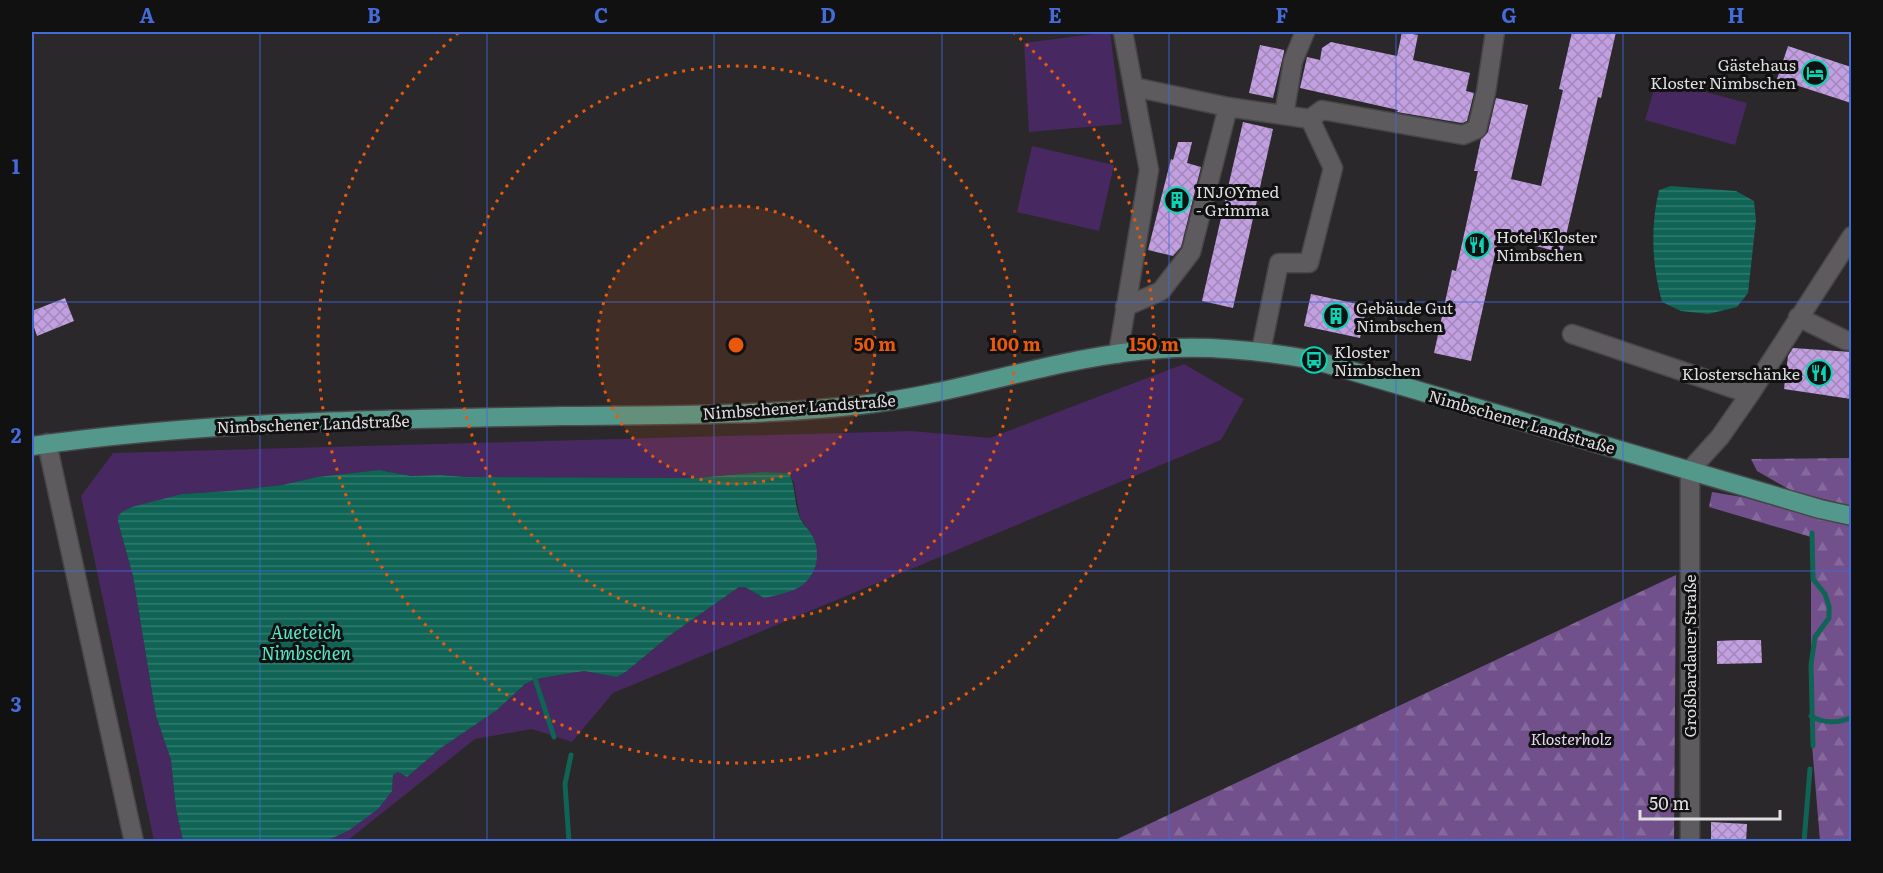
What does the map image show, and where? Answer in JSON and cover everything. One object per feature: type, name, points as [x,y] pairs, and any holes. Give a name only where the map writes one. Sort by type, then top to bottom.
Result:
[{"type":"main road","name":"Nimbschener Landstraße","points":[[39,445],[231,425],[366,419],[730,414],[860,405],[925,396],[1066,363],[1118,354],[1170,348],[1225,347],[1314,360],[1851,516]]},
{"type":"street","points":[[1118,354],[1149,170],[1123,32]]},
{"type":"street","points":[[1284,115],[1293,61],[1305,32]]},
{"type":"street","points":[[1134,87],[1228,107],[1310,119],[1322,111],[1463,135],[1477,129],[1486,92],[1495,32]]},
{"type":"street","points":[[1125,307],[1161,291],[1191,252],[1228,107]]},
{"type":"street","points":[[1261,351],[1279,262],[1309,263],[1333,168],[1310,119]]},
{"type":"street","points":[[1690,470],[1720,436],[1750,394],[1851,236]]},
{"type":"street","points":[[1798,317],[1851,341]]},
{"type":"street","points":[[1572,334],[1750,394]]},
{"type":"street","points":[[39,445],[134,842]]},
{"type":"street","name":"Großbardauer Straße","points":[[1690,470],[1690,842]]},
{"type":"shaded area","points":[[1110,32],[1122,124],[1029,132],[1024,43]]},
{"type":"shaded area","points":[[1657,79],[1747,103],[1735,145],[1645,120]]},
{"type":"shaded area","points":[[1032,146],[1114,165],[1099,231],[1017,212]]},
{"type":"shaded area","points":[[1184,364],[1244,399],[1221,440],[613,693],[572,742],[532,729],[475,739],[347,841],[326,841],[348,831],[392,791],[393,775],[398,772],[407,777],[441,748],[497,710],[525,684],[535,679],[584,671],[617,677],[669,636],[739,587],[745,587],[764,598],[813,536],[800,518],[794,483],[789,473],[762,472],[696,478],[466,477],[411,476],[379,470],[317,477],[282,485],[182,494],[118,522],[133,576],[156,716],[171,760],[176,809],[183,842],[154,841],[81,496],[113,453],[912,431],[990,438]]},
{"type":"green space","points":[[1851,458],[1851,506],[1792,491],[1757,471],[1751,459]]},
{"type":"green space","points":[[1712,492],[1754,499],[1851,526],[1851,841],[1820,841],[1811,733],[1811,537],[1709,507]]},
{"type":"green space","name":"Klosterholz","points":[[1676,575],[1674,841],[1113,841]]},
{"type":"water","points":[[1671,186],[1736,191],[1754,201],[1756,220],[1748,293],[1737,307],[1708,314],[1681,311],[1662,302],[1654,261],[1654,219],[1659,190]]},
{"type":"water","name":"Aueteich Nimbschen","points":[[379,470],[411,476],[466,477],[696,478],[762,472],[789,473],[800,518],[812,534],[816,545],[816,561],[811,576],[806,582],[788,592],[764,598],[745,587],[739,587],[669,636],[617,677],[584,671],[535,679],[525,684],[497,710],[441,748],[407,777],[398,772],[393,775],[392,791],[378,809],[348,831],[326,841],[183,841],[176,809],[171,760],[156,716],[133,576],[118,516],[132,507],[182,494],[282,485],[317,477]]},
{"type":"building","points":[[1402,32],[1418,35],[1413,60],[1470,73],[1466,91],[1474,93],[1467,121],[1462,123],[1397,112],[1398,110],[1300,88],[1307,57],[1320,60],[1322,48],[1331,42],[1397,56]]},
{"type":"building","points":[[1572,32],[1616,32],[1601,98],[1598,97],[1562,253],[1499,236],[1471,361],[1434,353],[1452,270],[1456,271],[1478,171],[1474,171],[1481,139],[1488,132],[1496,98],[1528,105],[1511,179],[1541,186],[1563,90],[1559,89]]},
{"type":"building","points":[[1260,45],[1284,50],[1273,98],[1249,93]]},
{"type":"building","name":"Gästehaus Kloster Nimbschen","points":[[1788,46],[1851,67],[1851,103],[1777,79]]},
{"type":"building","points":[[1243,122],[1273,129],[1233,308],[1202,301]]},
{"type":"building","name":"INJOYmed - Grimma","points":[[1178,142],[1192,142],[1187,163],[1201,167],[1181,247],[1173,256],[1148,250],[1171,159],[1173,160]]},
{"type":"building","name":"Gebäude Gut Nimbschen","points":[[1311,294],[1367,306],[1360,338],[1304,326]]},
{"type":"building","points":[[65,298],[74,321],[37,336],[32,321],[32,311]]},
{"type":"building","name":"Klosterschänke","points":[[1793,348],[1851,352],[1851,399],[1784,389],[1788,356]]},
{"type":"building","points":[[1761,640],[1762,663],[1717,664],[1717,641]]},
{"type":"building","points":[[1711,822],[1747,824],[1746,842],[1711,842]]},
{"type":"waterway","points":[[1812,533],[1813,579],[1825,594],[1829,606],[1829,618],[1815,637],[1811,665],[1813,746]]},
{"type":"waterway","points":[[535,679],[554,737]]},
{"type":"waterway","points":[[1811,716],[1831,722],[1852,717]]},
{"type":"waterway","points":[[569,842],[565,784],[571,755]]},
{"type":"waterway","points":[[1804,842],[1810,769]]},
{"type":"place","name":"Gästehaus Kloster Nimbschen","points":[[1815,73]]},
{"type":"place","name":"INJOYmed - Grimma","points":[[1177,200]]},
{"type":"place","name":"Hotel Kloster Nimbschen","points":[[1477,245]]},
{"type":"place","name":"Gebäude Gut Nimbschen","points":[[1336,316]]},
{"type":"place","name":"Kloster Nimbschen","points":[[1314,360]]},
{"type":"place","name":"Klosterschänke","points":[[1819,373]]}]
